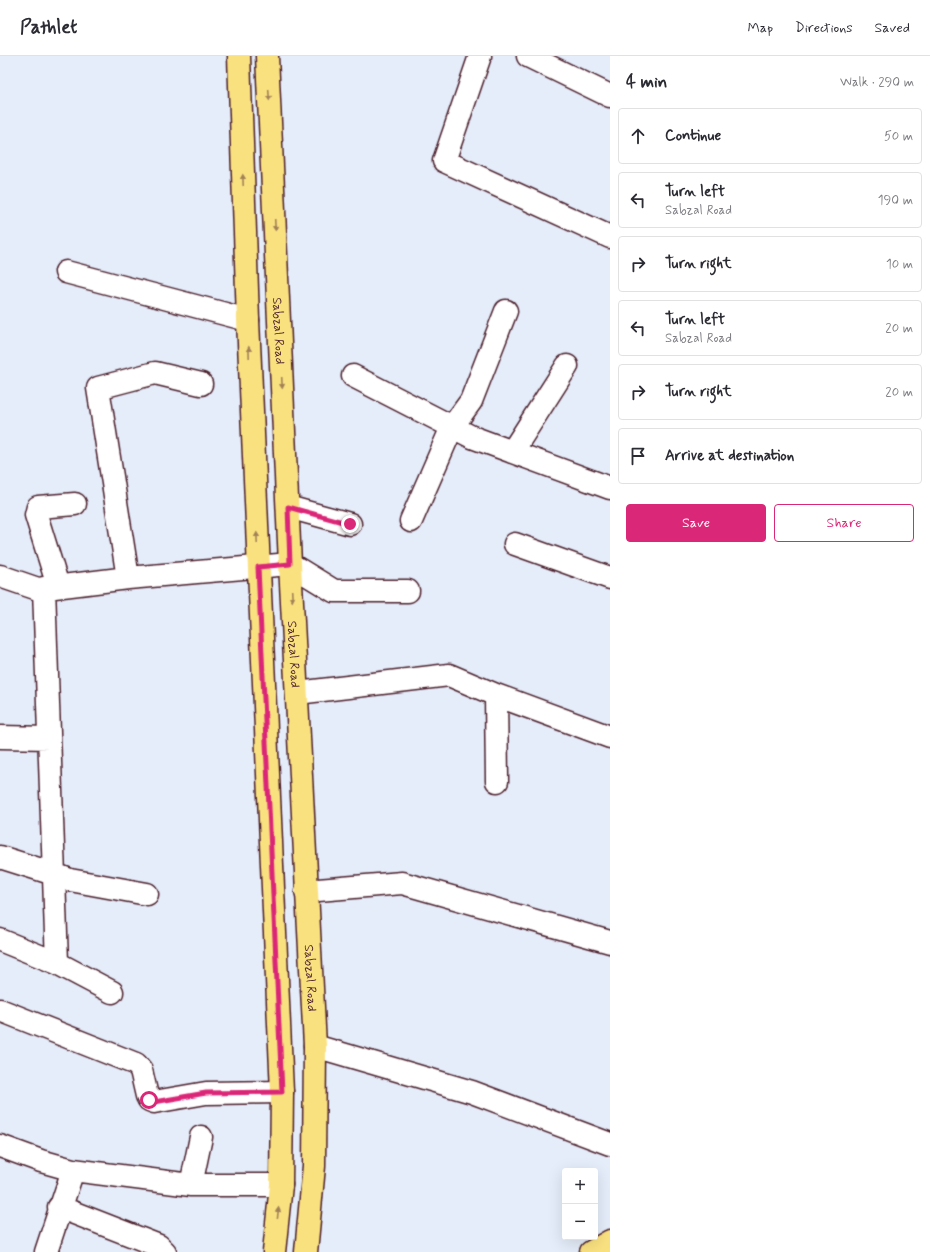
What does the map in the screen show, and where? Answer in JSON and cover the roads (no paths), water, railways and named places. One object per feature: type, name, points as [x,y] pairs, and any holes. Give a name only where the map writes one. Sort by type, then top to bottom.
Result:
[{"type":"main road","points":[[239,56],[258,567],[282,1092],[281,1186],[274,1252]]},
{"type":"main road","name":"Sabzal Road","points":[[267,56],[314,1046],[314,1166],[306,1252]]},
{"type":"main road","points":[[591,1252],[610,1241]]},
{"type":"street","points":[[480,56],[444,161],[610,237]]},
{"type":"street","points":[[528,56],[610,96]]},
{"type":"street","points":[[66,272],[248,320]]},
{"type":"street","points":[[411,522],[452,427],[471,401],[506,311]]},
{"type":"street","points":[[512,452],[566,366]]},
{"type":"street","points":[[128,578],[98,388],[155,373],[200,384]]},
{"type":"street","points":[[352,376],[472,437],[610,488]]},
{"type":"street","points":[[57,962],[49,738],[51,587],[36,515],[38,507],[75,504]]},
{"type":"street","points":[[288,507],[350,524]]},
{"type":"street","points":[[514,544],[610,578]]},
{"type":"street","points":[[0,576],[38,589],[128,578],[290,564],[334,591],[408,591]]},
{"type":"street","points":[[297,693],[449,676],[610,737]]},
{"type":"street","points":[[496,695],[497,781]]},
{"type":"street","points":[[0,737],[49,738]]},
{"type":"street","points":[[0,857],[70,880],[147,894]]},
{"type":"street","points":[[306,891],[402,883],[610,942]]},
{"type":"street","points":[[0,940],[57,962],[112,992]]},
{"type":"street","points":[[0,1010],[136,1064],[141,1070],[147,1096],[149,1100],[154,1102],[206,1093],[282,1092]]},
{"type":"street","points":[[314,1046],[472,1092],[610,1144]]},
{"type":"street","points":[[191,1185],[201,1137]]},
{"type":"street","points":[[0,1146],[41,1161],[72,1170],[191,1185],[281,1186]]},
{"type":"street","points":[[46,1252],[59,1207],[72,1170]]},
{"type":"street","points":[[59,1207],[159,1246],[164,1252]]}]
